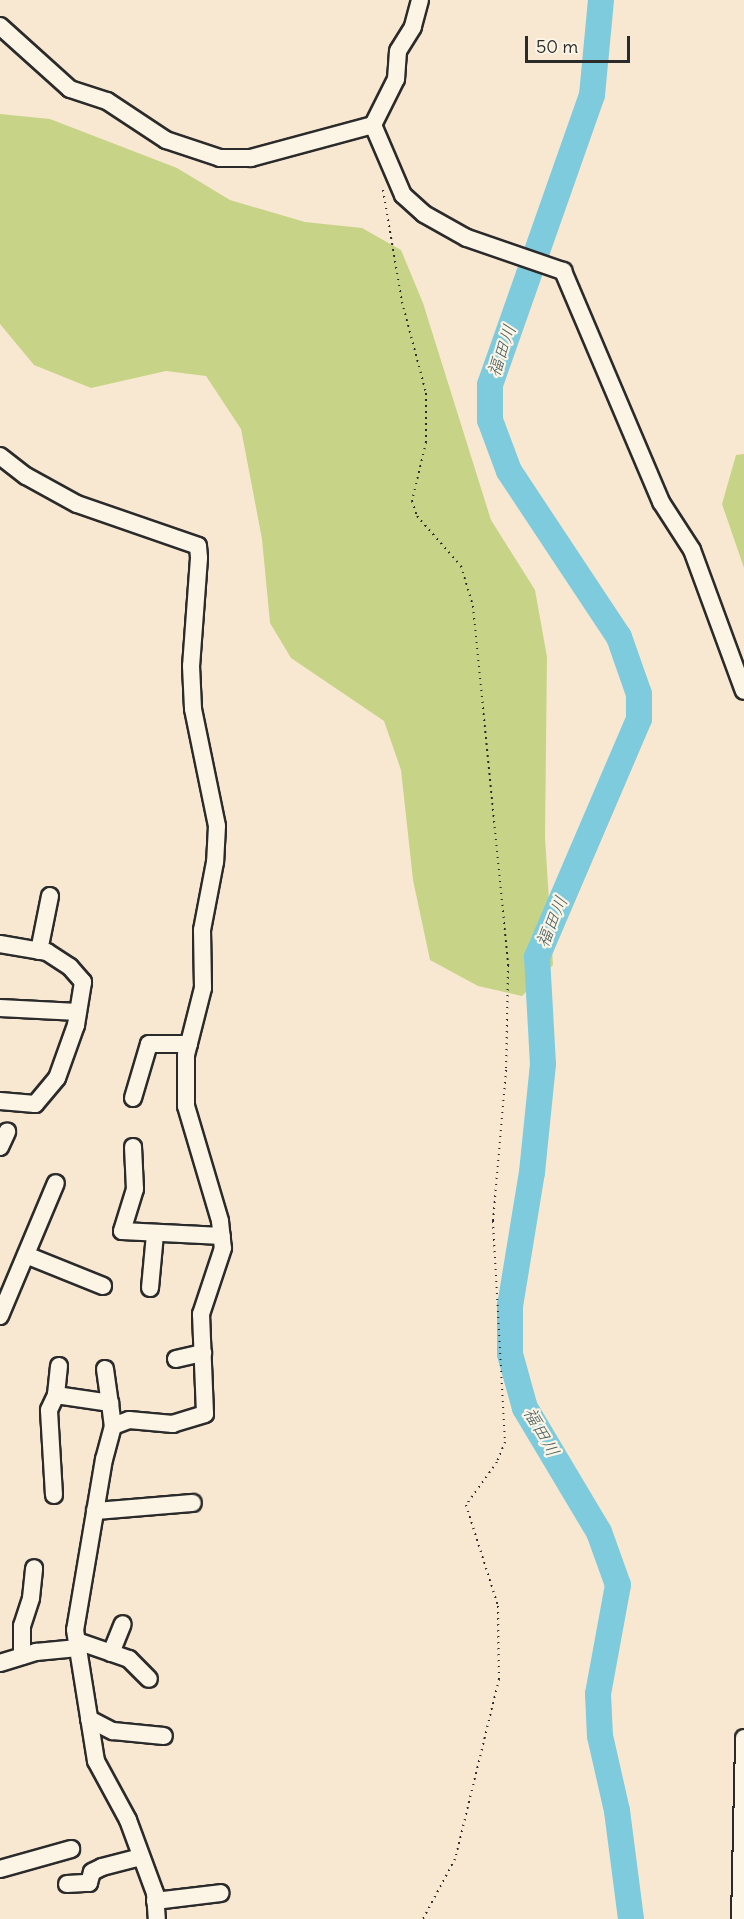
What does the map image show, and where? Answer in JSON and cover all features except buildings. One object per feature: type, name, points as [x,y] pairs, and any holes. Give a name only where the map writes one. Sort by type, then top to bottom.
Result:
[{"type":"street","points":[[0,26],[70,89],[108,101],[166,140],[220,158],[251,158],[373,125],[396,79],[398,51],[413,27],[420,0]]},
{"type":"street","points":[[373,125],[403,195],[424,214],[467,238],[523,255],[563,271],[661,502],[692,550],[744,691]]},
{"type":"street","points":[[0,456],[26,476],[77,504],[198,546],[191,666],[193,710],[217,826],[215,862],[202,930],[203,988],[189,1044],[186,1106],[222,1236],[223,1248],[201,1314],[205,1414],[173,1424],[129,1420],[113,1426]]},
{"type":"street","points":[[39,951],[51,896]]},
{"type":"street","points":[[0,944],[39,951],[70,967],[83,982],[78,1011],[57,1078],[35,1104],[0,1101]]},
{"type":"street","points":[[0,1008],[78,1011]]},
{"type":"street","points":[[133,1098],[149,1044],[189,1044]]},
{"type":"street","points":[[133,1147],[135,1189],[122,1231],[222,1236]]},
{"type":"street","points":[[0,1316],[56,1183]]},
{"type":"street","points":[[150,1288],[155,1234]]},
{"type":"street","points":[[26,1255],[103,1286]]},
{"type":"street","points":[[177,1359],[203,1353]]},
{"type":"street","points":[[54,1495],[49,1410],[56,1395],[59,1366]]},
{"type":"street","points":[[105,1369],[113,1426],[95,1511],[75,1630],[96,1761],[128,1820],[155,1901],[157,1919]]},
{"type":"street","points":[[56,1395],[110,1403]]},
{"type":"street","points":[[95,1511],[193,1503]]},
{"type":"street","points":[[22,1656],[25,1596],[34,1568]]},
{"type":"street","points":[[111,1653],[123,1624]]},
{"type":"street","points":[[0,1663],[22,1656],[77,1645],[129,1659],[149,1679]]},
{"type":"street","points":[[89,1719],[113,1731],[164,1736]]},
{"type":"street","points":[[740,1919],[744,1738]]},
{"type":"street","points":[[0,1855],[0,1870],[71,1849]]},
{"type":"street","points":[[67,1884],[89,1883],[92,1872],[102,1867],[141,1857]]},
{"type":"street","points":[[155,1901],[221,1893]]},
{"type":"path","points":[[382,186],[402,302],[426,393],[426,442],[412,501],[417,516],[461,566],[473,606],[508,965],[506,1070],[493,1221],[505,1442],[497,1462],[466,1505],[498,1606],[500,1679],[455,1859],[423,1919]]},
{"type":"green space","points":[[0,114],[50,119],[177,168],[230,200],[305,222],[362,228],[401,250],[423,303],[491,520],[535,590],[547,657],[545,837],[553,965],[522,996],[478,986],[430,960],[413,880],[401,770],[384,721],[291,658],[270,623],[262,539],[241,429],[206,376],[166,371],[91,388],[34,365],[0,324]]},
{"type":"green space","points":[[744,454],[744,568],[722,504],[736,455]]},
{"type":"waterway","name":"福田川","points":[[601,0],[592,95],[490,385],[490,420],[509,471],[619,637],[639,694],[639,719],[537,957],[543,1064],[532,1172],[510,1306],[510,1354],[525,1408],[599,1532],[618,1585],[598,1694],[600,1736],[617,1811],[631,1919]]}]
